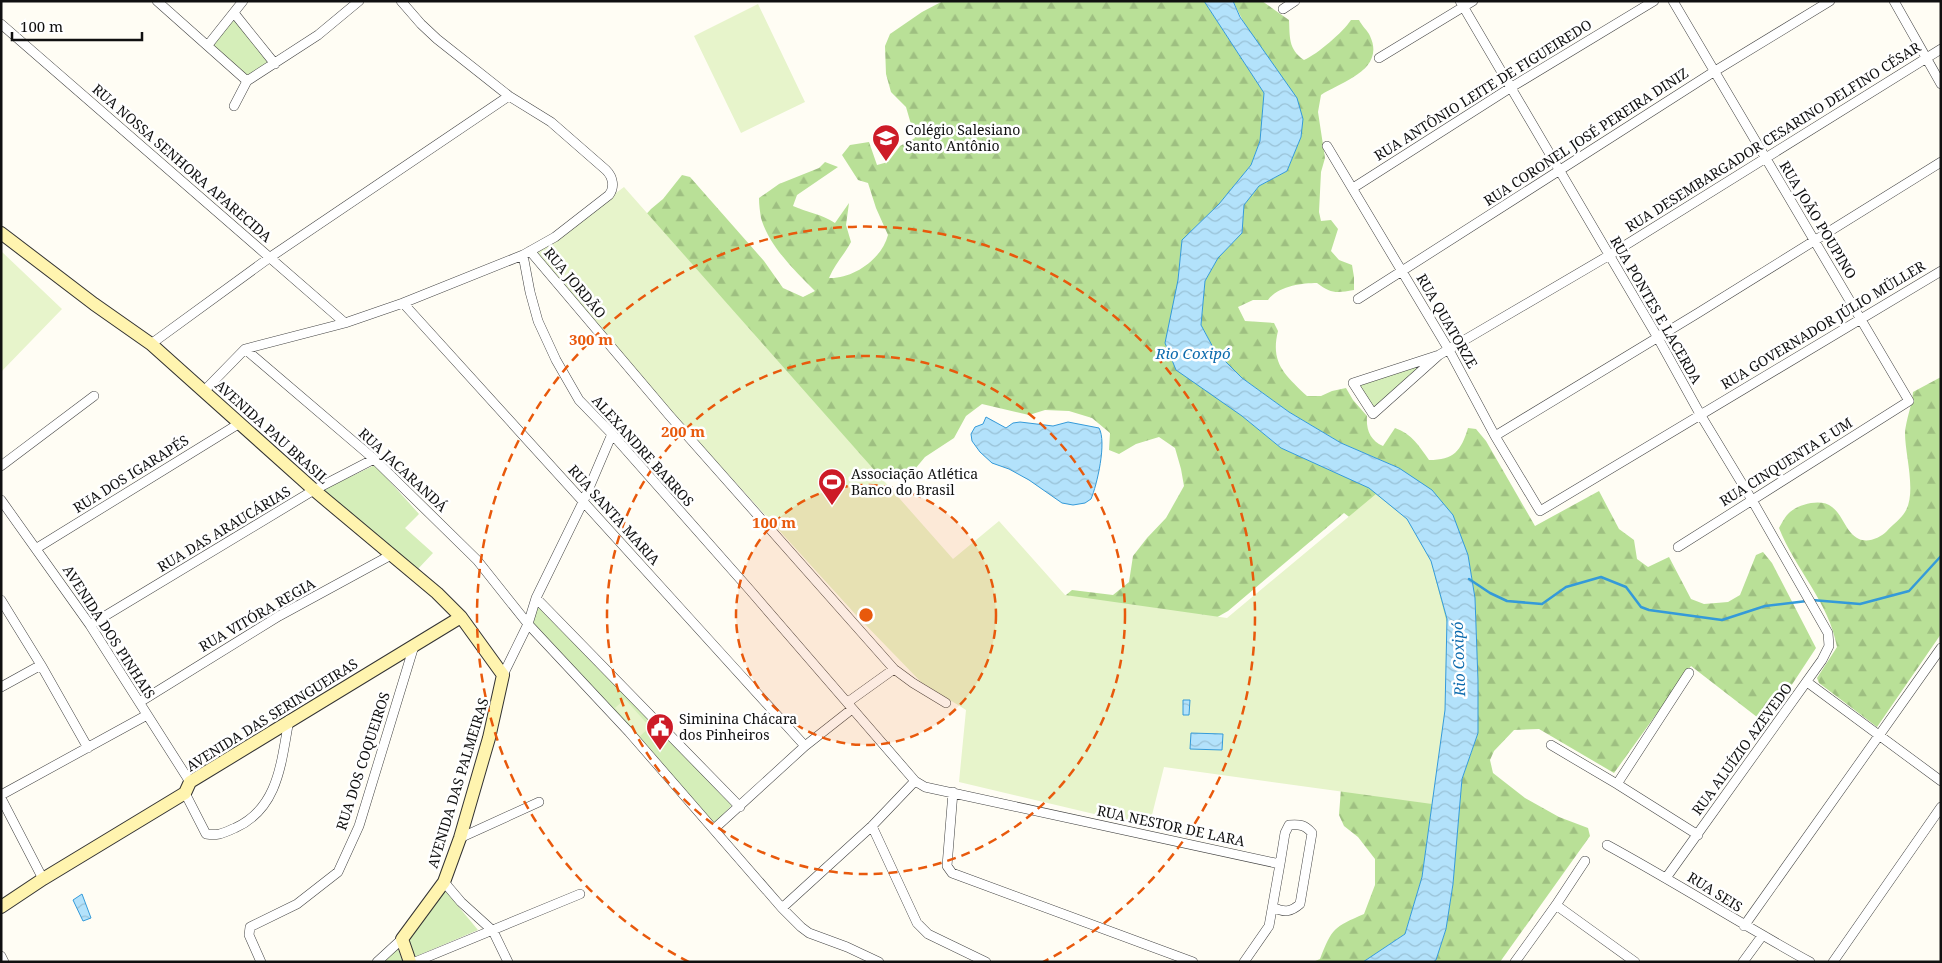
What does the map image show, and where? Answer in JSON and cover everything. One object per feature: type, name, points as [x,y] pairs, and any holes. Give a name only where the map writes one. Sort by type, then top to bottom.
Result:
[{"type":"street","points":[[157,1],[247,81]]},
{"type":"street","points":[[208,45],[243,1]]},
{"type":"street","points":[[234,106],[247,81],[318,35],[360,1]]},
{"type":"street","points":[[204,392],[245,349],[345,323],[403,303],[526,253],[555,237],[612,192],[612,182],[606,170],[551,122],[509,96],[437,39],[401,1]]},
{"type":"street","points":[[1283,9],[1295,1]]},
{"type":"street","points":[[1379,58],[1462,4],[1474,1]]},
{"type":"street","name":"RUA ANTÔNIO LEITE DE FIGUEIREDO","points":[[1353,188],[1510,88],[1654,1]]},
{"type":"street","name":"RUA JOÃO POUPINO","points":[[1674,1],[1909,400]]},
{"type":"street","name":"RUA CORONEL JOSÉ PEREIRA DINIZ","points":[[1358,299],[1715,71],[1830,1]]},
{"type":"street","points":[[1894,1],[1941,84]]},
{"type":"street","name":"RUA PONTES E LACERDA","points":[[1462,4],[1608,256],[1658,338],[1700,414],[1804,588],[1828,633]]},
{"type":"street","points":[[234,13],[275,64]]},
{"type":"street","name":"RUA NOSSA SENHORA APARECIDA","points":[[1,24],[345,323]]},
{"type":"street","name":"RUA DESEMBARGADOR CESARINO DELFINO CÉSAR","points":[[1439,355],[1373,414],[1353,383],[1422,361],[1449,350],[1608,256],[1941,49]]},
{"type":"street","points":[[151,344],[269,258],[509,96]]},
{"type":"street","name":"RUA QUATORZE","points":[[1327,146],[1449,350],[1495,436],[1540,511]]},
{"type":"street","points":[[1495,436],[1658,338],[1941,162]]},
{"type":"street","name":"AVENIDA PAU BRASIL","points":[[1,233],[94,304],[151,344],[314,490],[437,593],[461,617],[503,675]]},
{"type":"street","name":"ALEXANDRE BARROS","points":[[526,253],[530,292],[538,321],[556,360],[579,400],[612,434],[915,781]]},
{"type":"street","name":"RUA JORDÃO","points":[[526,253],[894,669],[946,703]]},
{"type":"street","name":"RUA GOVERNADOR JÚLIO MÜLLER","points":[[1540,511],[1941,271]]},
{"type":"street","name":"RUA SANTA MARIA","points":[[403,303],[805,746]]},
{"type":"street","name":"RUA JACARANDÁ","points":[[245,349],[374,459],[477,560],[528,624],[629,732],[801,928],[879,962]]},
{"type":"street","points":[[1,466],[94,396]]},
{"type":"street","name":"RUA CINQUENTA E UM","points":[[1678,547],[1909,400]]},
{"type":"street","name":"RUA DOS IGARAPÉS","points":[[37,548],[240,424]]},
{"type":"street","name":"AVENIDA DAS PALMEIRAS","points":[[377,962],[402,939],[444,882],[460,838],[489,738],[503,675],[528,624],[536,598],[583,502],[612,434]]},
{"type":"street","name":"RUA DAS ARAUCÁRIAS","points":[[90,626],[314,490],[374,459]]},
{"type":"street","name":"AVENIDA DOS PINHAIS","points":[[1,500],[37,548],[140,702],[187,787],[206,834],[218,836],[246,823],[262,810],[272,792],[280,765],[289,720]]},
{"type":"street","name":"RUA VITÓRA REGIA","points":[[140,702],[291,609],[391,556]]},
{"type":"street","points":[[536,598],[740,807]]},
{"type":"street","points":[[1,600],[41,665],[88,748]]},
{"type":"street","name":"AVENIDA DAS SERINGUEIRAS","points":[[1,907],[289,720],[461,617]]},
{"type":"street","name":"RUA ALUÍZIO AZEVEDO","points":[[1666,878],[1827,652],[1830,639],[1828,633]]},
{"type":"street","name":"RUA DOS COQUEIROS","points":[[261,962],[249,935],[252,924],[297,904],[338,872],[359,826],[414,646]]},
{"type":"street","points":[[1744,926],[1941,648]]},
{"type":"street","points":[[1,687],[41,665]]},
{"type":"street","points":[[714,829],[850,706],[894,669]]},
{"type":"street","points":[[1617,784],[1690,672]]},
{"type":"street","points":[[1807,682],[1941,781]]},
{"type":"street","points":[[43,879],[1,796],[147,715]]},
{"type":"street","points":[[1551,746],[1617,784],[1698,835]]},
{"type":"street","points":[[782,908],[872,826],[915,781]]},
{"type":"street","name":"RUA NESTOR DE LARA","points":[[915,781],[925,787],[1280,864]]},
{"type":"street","points":[[953,792],[947,866],[952,873],[1193,962]]},
{"type":"street","points":[[460,838],[539,802]]},
{"type":"street","points":[[1834,962],[1941,807]]},
{"type":"street","points":[[1244,962],[1269,926],[1285,832],[1289,825],[1298,824],[1306,826],[1312,834],[1300,904],[1288,911],[1281,912],[1273,907]]},
{"type":"street","points":[[872,826],[916,923],[928,934],[986,962]]},
{"type":"street","name":"RUA SEIS","points":[[1607,845],[1666,878],[1744,926],[1810,962]]},
{"type":"street","points":[[1515,962],[1556,905],[1584,860]]},
{"type":"street","points":[[444,882],[461,902],[492,932],[508,962]]},
{"type":"street","points":[[415,962],[492,932],[580,894]]},
{"type":"street","points":[[1556,905],[1630,960]]},
{"type":"street","points":[[1743,962],[1762,936]]},
{"type":"street","points":[[402,939],[410,962]]},
{"type":"street","points":[[1,956],[4,962]]},
{"type":"green space","points":[[943,1],[1204,1],[1264,93],[1260,141],[1251,165],[1219,204],[1182,240],[1178,280],[1242,416],[1281,448],[1370,488],[1407,519],[1431,561],[1447,619],[1432,804],[1422,877],[1405,934],[1363,962],[1313,962],[1320,959],[1335,930],[1346,922],[1364,914],[1375,885],[1375,859],[1358,837],[1344,826],[1339,815],[1361,526],[1344,513],[1228,611],[1198,628],[1042,615],[1072,590],[1113,595],[1129,582],[1133,556],[1166,518],[1184,486],[1175,448],[1159,437],[1136,444],[1119,454],[1109,450],[1110,433],[1092,418],[1069,411],[1045,410],[1029,415],[982,404],[966,416],[954,438],[925,457],[910,475],[893,480],[868,483],[640,221],[663,199],[682,175],[690,177],[764,261],[783,288],[803,297],[815,291],[776,248],[761,218],[759,198],[779,184],[819,168],[825,162],[838,167],[797,195],[793,206],[825,217],[835,223],[849,203],[846,225],[851,242],[829,278],[848,275],[865,266],[880,252],[888,235],[876,208],[868,183],[858,180],[842,155],[850,145],[869,142],[877,165],[888,162],[900,146],[915,138],[906,107],[891,92],[886,74],[885,46],[890,34],[922,12]]},
{"type":"green space","points":[[1233,1],[1262,1],[1289,20],[1292,47],[1304,60],[1330,42],[1351,20],[1359,20],[1369,34],[1373,48],[1372,58],[1367,66],[1350,80],[1321,95],[1318,112],[1325,158],[1321,172],[1319,212],[1321,221],[1331,220],[1338,229],[1331,251],[1339,260],[1352,265],[1354,290],[1334,292],[1317,283],[1304,284],[1284,288],[1272,295],[1268,300],[1253,300],[1238,307],[1245,321],[1274,323],[1278,331],[1276,352],[1281,368],[1286,375],[1307,396],[1321,396],[1346,388],[1353,400],[1367,416],[1368,430],[1375,441],[1383,446],[1395,428],[1411,437],[1429,460],[1438,460],[1455,453],[1462,443],[1468,428],[1476,429],[1486,441],[1535,526],[1599,491],[1619,529],[1634,540],[1637,559],[1648,567],[1669,557],[1691,599],[1704,604],[1728,602],[1740,595],[1756,555],[1763,552],[1772,563],[1816,648],[1766,724],[1691,666],[1614,773],[1539,729],[1514,730],[1494,751],[1490,760],[1493,773],[1525,798],[1559,817],[1588,828],[1590,836],[1500,962],[1433,962],[1436,960],[1446,929],[1453,884],[1462,779],[1478,733],[1475,598],[1468,555],[1399,468],[1341,443],[1289,412],[1242,378],[1215,351],[1201,325],[1205,281],[1218,258],[1242,233],[1244,205],[1259,186],[1287,171],[1301,137]]},
{"type":"green space","points":[[758,4],[805,102],[741,133],[694,36]]},
{"type":"green space","points":[[234,16],[272,62],[247,78],[212,44]]},
{"type":"green space","name":"Associação Atlética Banco do Brasil","points":[[624,187],[953,559],[999,521],[1065,595],[1227,618],[1376,494],[1407,519],[1431,561],[1447,623],[1445,710],[1432,804],[1164,767],[1149,827],[959,782],[966,710],[921,682],[857,616],[646,384],[536,253]]},
{"type":"green space","points":[[1,251],[62,309],[1,372]]},
{"type":"green space","points":[[1432,359],[1373,412],[1355,384]]},
{"type":"green space","points":[[1941,377],[1941,634],[1877,727],[1819,683],[1817,678],[1837,647],[1833,631],[1827,615],[1779,528],[1787,515],[1794,509],[1811,503],[1822,503],[1828,504],[1836,510],[1851,533],[1859,539],[1874,539],[1887,531],[1905,512],[1910,495],[1910,474],[1905,433],[1913,392]]},
{"type":"green space","points":[[375,465],[419,514],[405,528],[433,553],[417,570],[323,490]]},
{"type":"green space","points":[[537,605],[732,805],[714,824],[532,623]]},
{"type":"green space","points":[[625,699],[650,727],[640,736],[615,708]]},
{"type":"green space","points":[[443,888],[478,930],[412,958],[405,940]]},
{"type":"green space","points":[[397,947],[403,962],[380,962]]},
{"type":"water","name":"Rio Coxipó","points":[[1204,1],[1233,1],[1240,17],[1297,98],[1303,119],[1301,137],[1287,171],[1259,186],[1244,205],[1242,233],[1218,258],[1205,281],[1201,325],[1215,351],[1242,378],[1289,412],[1341,443],[1399,468],[1432,490],[1453,515],[1468,555],[1475,598],[1478,733],[1462,779],[1453,884],[1446,929],[1436,960],[1433,962],[1363,962],[1405,934],[1422,877],[1445,710],[1447,619],[1431,561],[1407,519],[1369,488],[1281,448],[1242,416],[1176,370],[1165,343],[1178,280],[1182,240],[1219,204],[1251,165],[1260,141],[1264,93]]},
{"type":"water","points":[[986,417],[1006,428],[1013,423],[1020,422],[1053,426],[1068,422],[1099,428],[1102,453],[1091,499],[1085,503],[1073,505],[1062,503],[1029,480],[1009,469],[992,463],[972,441],[971,434],[975,427],[983,424]]},
{"type":"water","points":[[1183,700],[1190,700],[1189,715],[1183,715]]},
{"type":"water","points":[[1191,733],[1223,734],[1222,750],[1190,749]]},
{"type":"water","points":[[82,894],[91,918],[83,921],[73,900]]},
{"type":"waterway","points":[[1812,600],[1860,604],[1909,591],[1941,556]]},
{"type":"waterway","points":[[1469,579],[1490,593],[1507,601],[1542,604],[1566,587],[1601,577],[1626,587],[1641,607],[1649,610],[1722,620],[1765,606],[1807,601]]},
{"type":"place","name":"Colégio Salesiano Santo Antônio","points":[[886,162]]},
{"type":"place","name":"Associação Atlética Banco do Brasil","points":[[832,506]]},
{"type":"place","name":"Siminina Chácara dos Pinheiros","points":[[660,751]]}]
